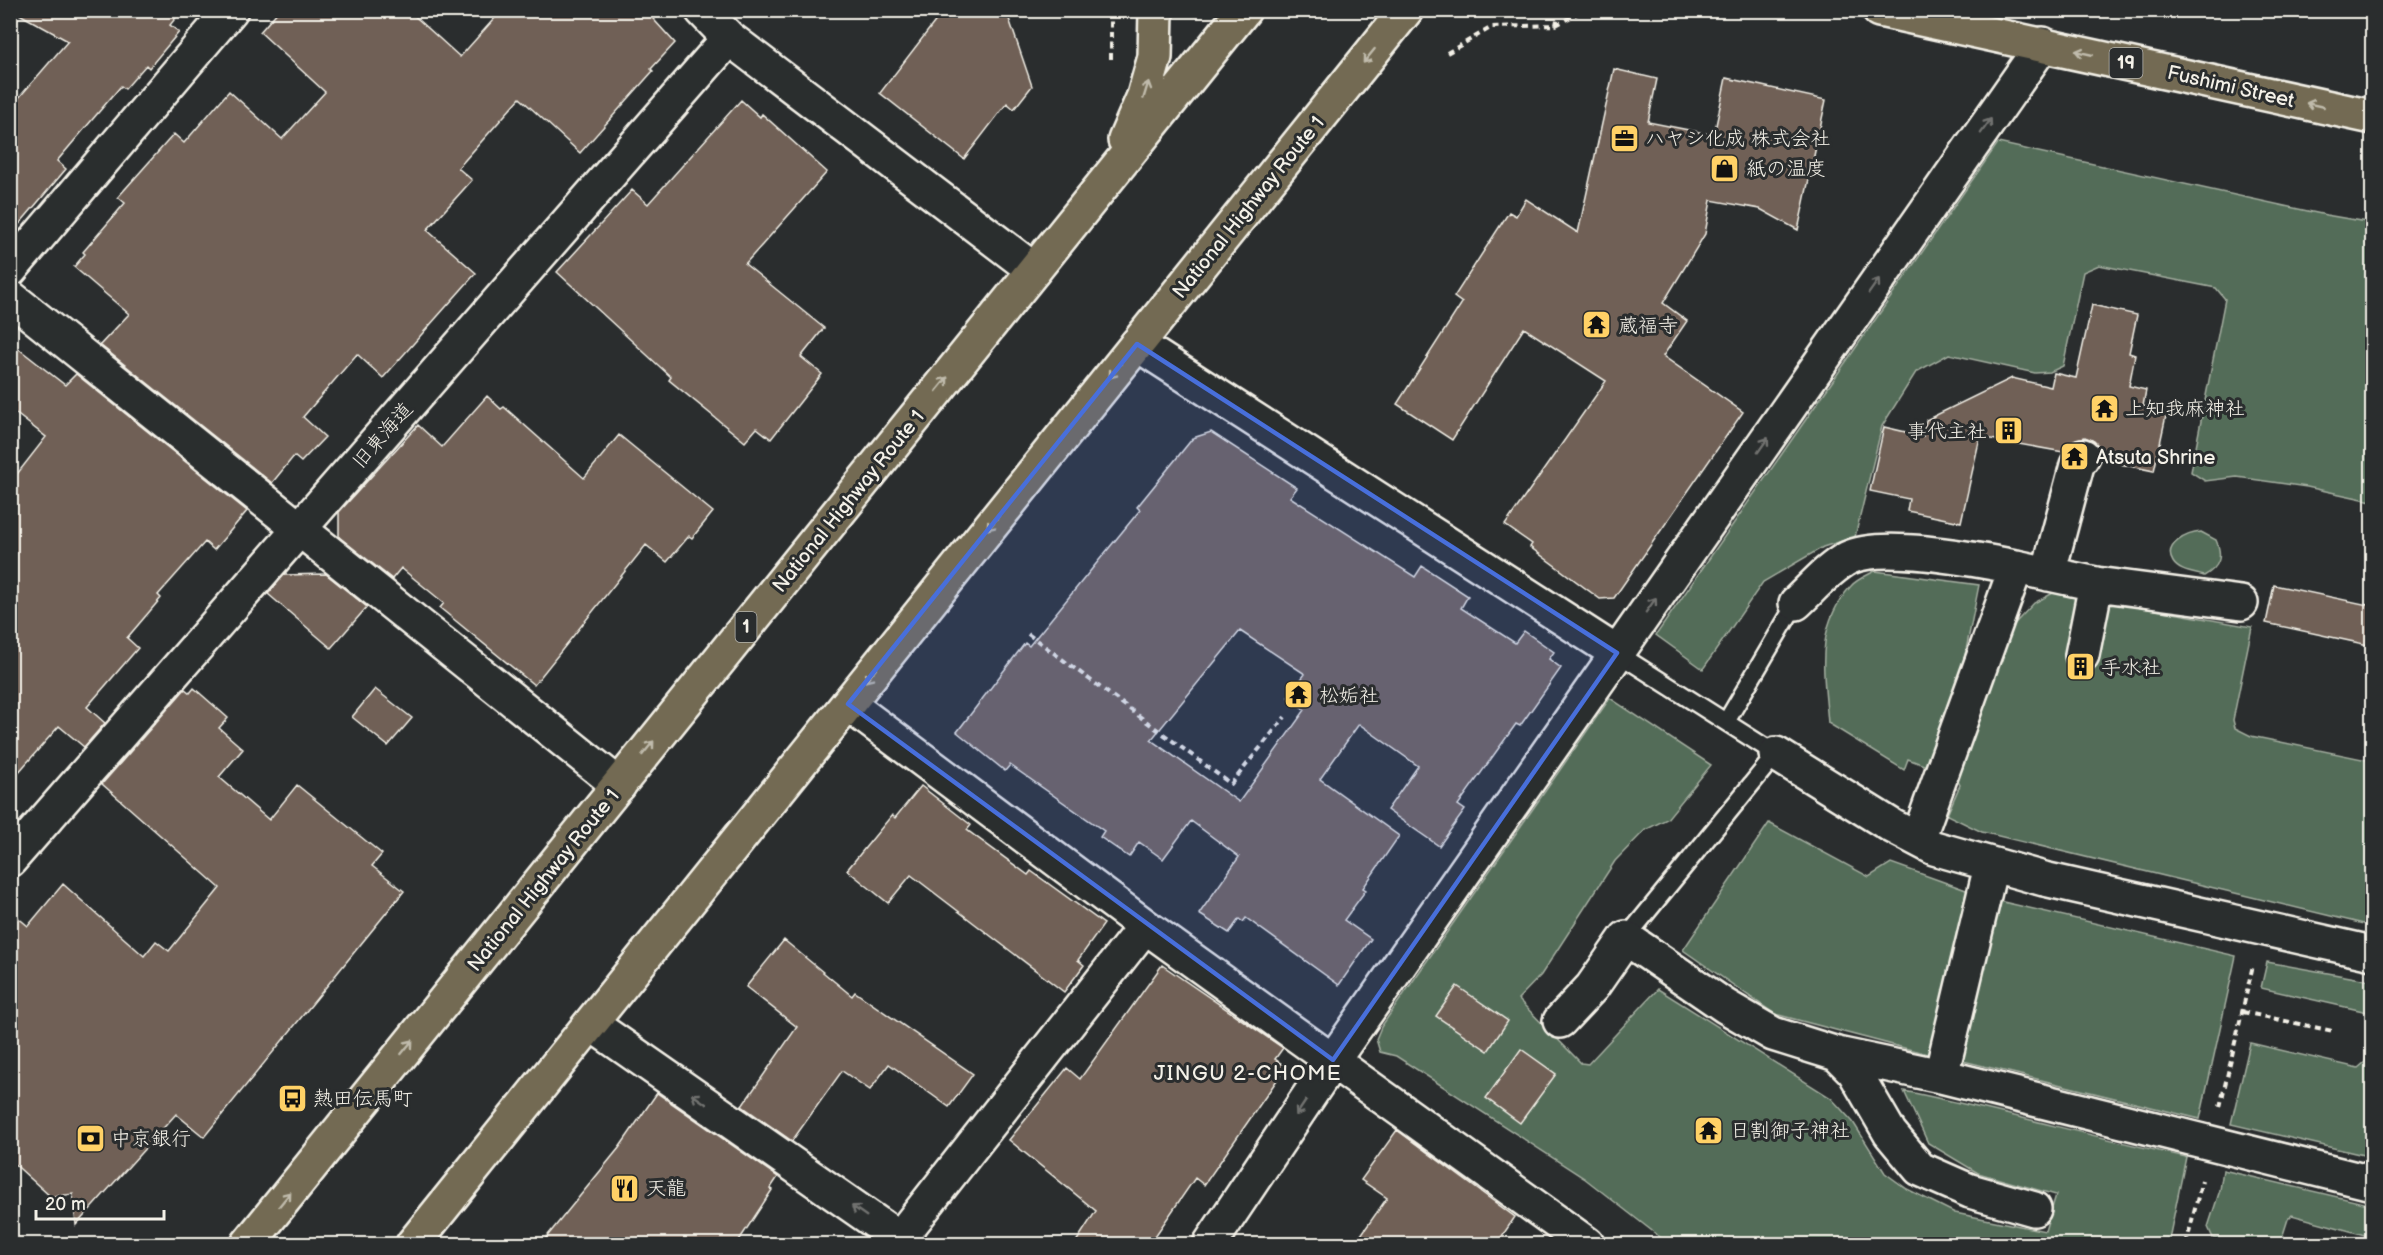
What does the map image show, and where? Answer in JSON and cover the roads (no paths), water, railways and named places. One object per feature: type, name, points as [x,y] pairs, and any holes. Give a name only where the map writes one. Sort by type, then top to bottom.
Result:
[{"type":"highway","points":[[1106,182],[1144,96],[1155,57],[1156,10]]},
{"type":"highway","name":"National Highway Route 1","points":[[248,1245],[1244,10]]},
{"type":"highway","name":"National Highway Route 1","points":[[413,1245],[1406,10]]},
{"type":"highway","name":"Fushimi Street","points":[[1879,10],[2373,117]]},
{"type":"street","points":[[10,270],[231,10]]},
{"type":"street","points":[[702,10],[729,38],[1034,270]]},
{"type":"street","name":"旧東海道","points":[[10,860],[729,38]]},
{"type":"street","points":[[1210,1245],[1333,1060],[2043,44]]},
{"type":"street","points":[[10,297],[619,785]]},
{"type":"street","points":[[1137,344],[1617,653]]},
{"type":"street","points":[[2048,574],[2077,465],[2083,456]]},
{"type":"street","points":[[1809,586],[1848,558],[1876,550],[1973,559],[2096,584],[2241,603]]},
{"type":"street","points":[[1918,839],[2016,567]]},
{"type":"street","points":[[2082,655],[2096,584]]},
{"type":"street","points":[[848,704],[1145,926],[1333,1060],[1579,1242]]},
{"type":"street","points":[[1776,754],[1934,848],[1990,866],[2373,953]]},
{"type":"street","points":[[1941,1076],[1990,866]]},
{"type":"street","points":[[591,1024],[903,1242],[1145,926]]},
{"type":"street","points":[[1560,1021],[1592,987],[1626,938],[1725,1006],[1773,1034],[1837,1054],[1941,1076],[2373,1183]]},
{"type":"street","points":[[1837,1054],[1854,1071],[1890,1133],[1920,1169],[1970,1191],[2034,1209]]},
{"type":"lane","points":[[1726,722],[1809,586]]},
{"type":"lane","points":[[1617,653],[1776,754],[1626,938]]},
{"type":"place","name":"ハヤシ化成 株式会社","points":[[1624,138]]},
{"type":"place","name":"紙の温度","points":[[1725,168]]},
{"type":"place","name":"蔵福寺","points":[[1597,325]]},
{"type":"place","name":"上知我麻神社","points":[[2104,408]]},
{"type":"place","name":"事代主社","points":[[2008,431]]},
{"type":"place","name":"Atsuta Shrine","points":[[2075,457]]},
{"type":"place","name":"手水社","points":[[2080,667]]},
{"type":"place","name":"松姤社","points":[[1298,695]]},
{"type":"place","name":"熱田伝馬町","points":[[292,1098]]},
{"type":"place","name":"日割御子神社","points":[[1709,1130]]},
{"type":"place","name":"中京銀行","points":[[90,1138]]},
{"type":"place","name":"天龍","points":[[625,1188]]},
{"type":"district","name":"JINGU 2-CHOME","points":[[1248,1073]]}]
